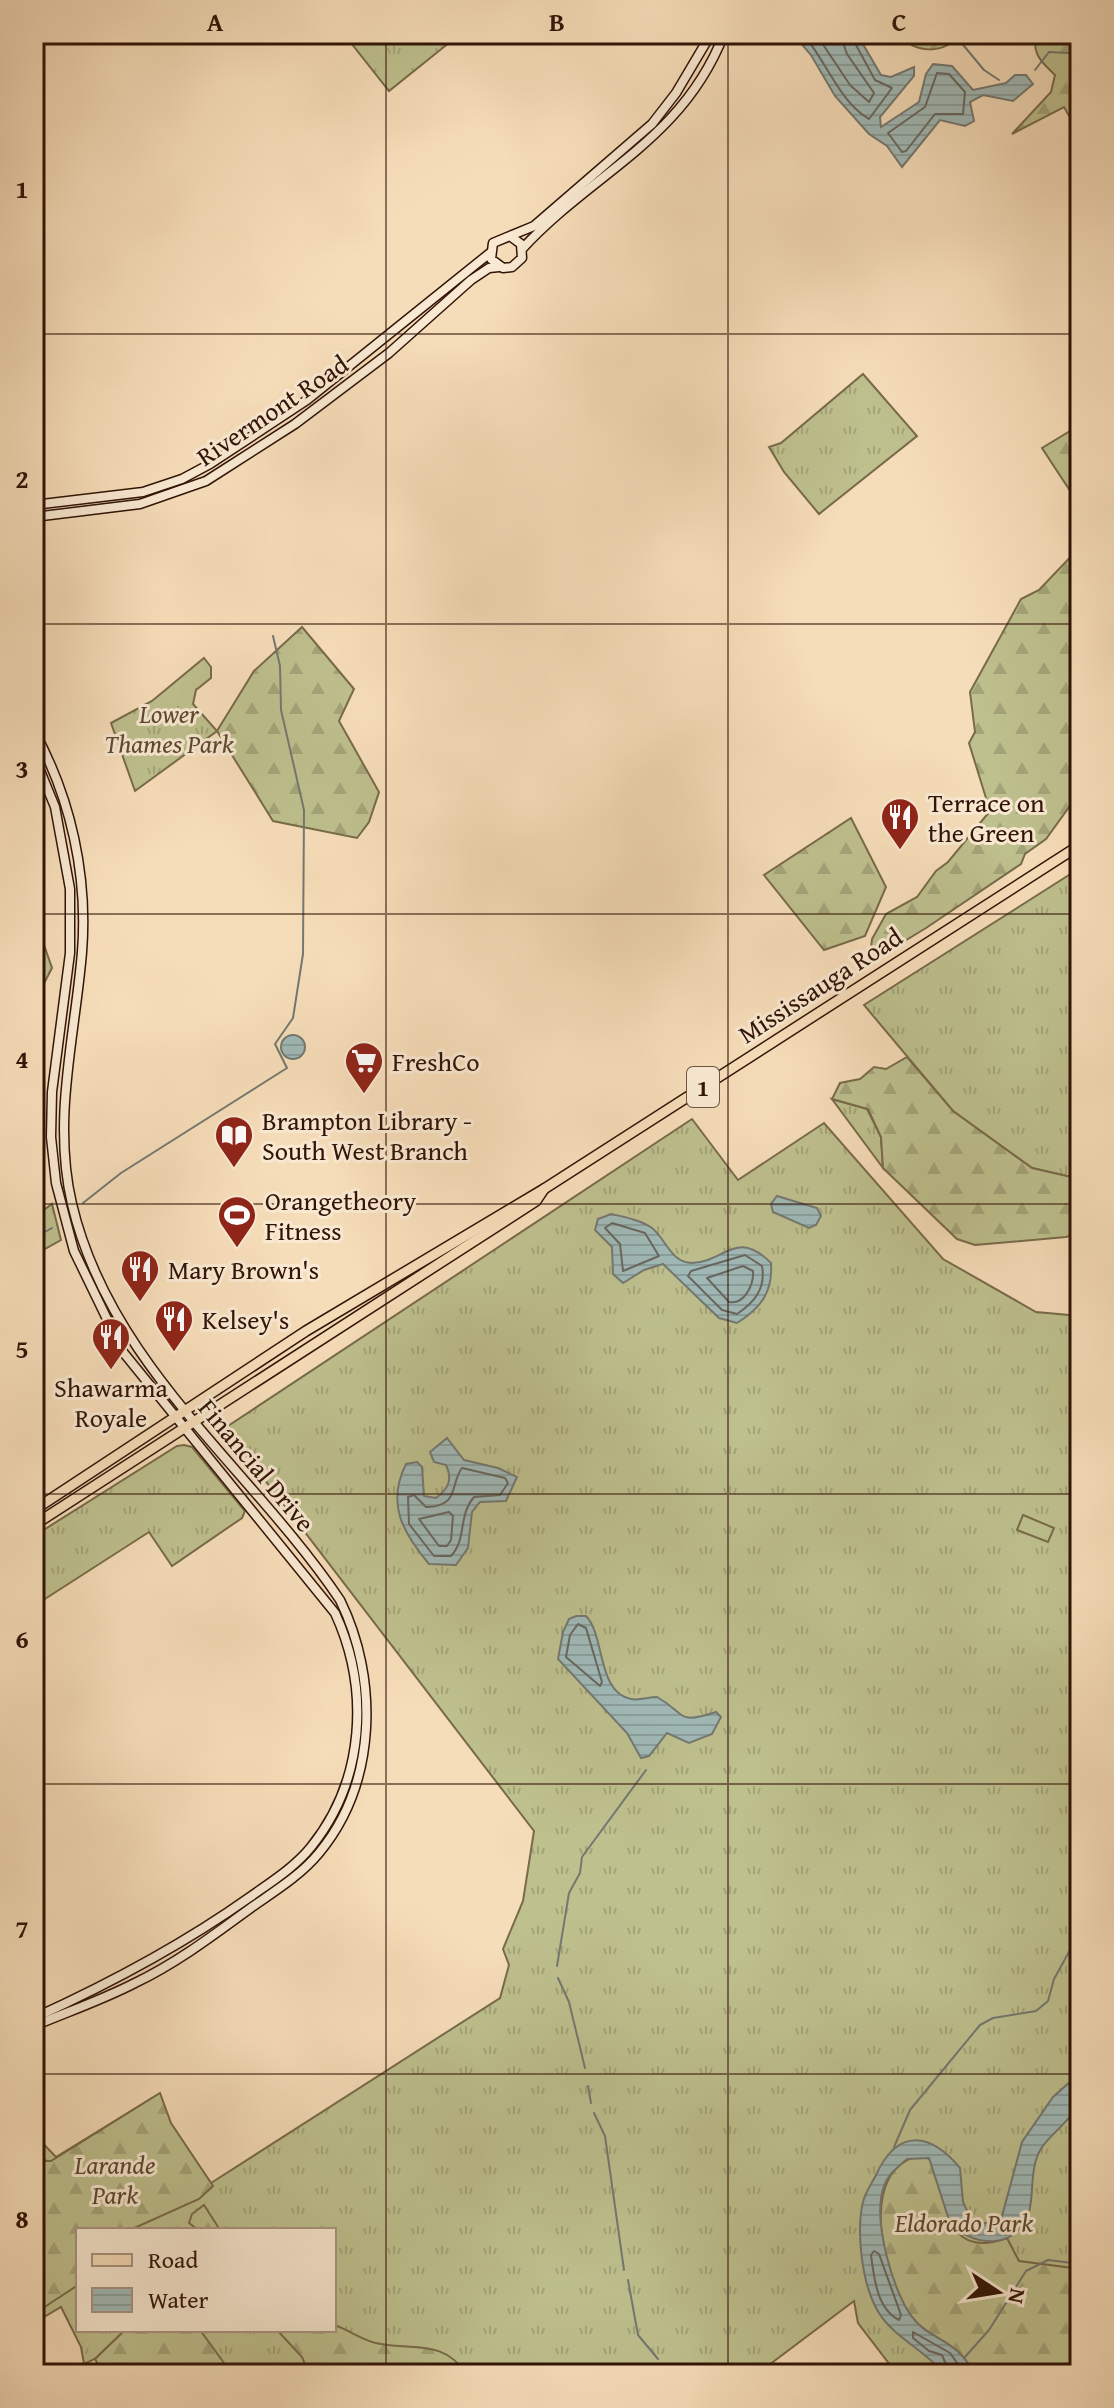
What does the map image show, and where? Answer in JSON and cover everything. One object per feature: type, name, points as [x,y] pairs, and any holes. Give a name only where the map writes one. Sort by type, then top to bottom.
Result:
[{"type":"main road","name":"Mississauga Road","points":[[34,1525],[306,1331],[531,1193],[544,1189],[1080,845]]},
{"type":"main road","name":"Mississauga Road","points":[[34,1510],[536,1201],[544,1189]]},
{"type":"street","points":[[711,34],[676,93],[652,124],[534,226],[496,239],[490,253],[499,267],[517,265],[522,249],[546,225],[659,132],[688,101],[724,34]]},
{"type":"street","points":[[510,236],[522,249]]},
{"type":"street","name":"Rivermont Road","points":[[34,505],[143,492],[182,479],[210,464],[307,400],[490,253]]},
{"type":"street","name":"Rivermont Road","points":[[34,517],[140,504],[206,481],[295,424],[406,339],[471,280],[489,268],[499,267]]},
{"type":"street","name":"Financial Drive","points":[[34,731],[59,786],[71,824],[82,896],[82,953],[63,1106],[70,1197],[88,1256],[123,1329],[186,1419],[335,1613],[347,1642],[358,1698],[351,1769],[325,1829],[309,1850],[272,1882],[156,1959],[34,2018]]},
{"type":"street","name":"Financial Drive","points":[[34,756],[60,828],[71,908],[70,953],[51,1110],[52,1156],[59,1200],[80,1267],[113,1334],[327,1581],[355,1632],[367,1697],[365,1744],[358,1774],[340,1821],[318,1854],[303,1869],[148,1976],[34,2026]]},
{"type":"green space","points":[[344,34],[460,34],[389,91]]},
{"type":"green space","points":[[899,34],[960,34],[946,46],[929,49],[912,45]]},
{"type":"green space","points":[[1036,34],[1080,34],[1080,135],[1064,107],[1012,134],[1051,92],[1055,75],[1039,57],[1035,47]]},
{"type":"green space","points":[[863,374],[917,436],[819,514],[784,472],[769,447],[781,443]]},
{"type":"green space","points":[[1080,425],[1080,506],[1042,448]]},
{"type":"green space","points":[[1080,547],[1080,792],[1046,839],[1025,854],[1021,864],[926,928],[880,956],[870,958],[872,939],[886,914],[917,897],[990,811],[969,743],[975,732],[970,692],[1021,599],[1039,590]]},
{"type":"green space","points":[[302,627],[354,689],[339,721],[379,792],[369,822],[357,838],[273,821],[217,731],[254,671]]},
{"type":"green space","name":"Lower Thames Park","points":[[204,658],[211,667],[211,678],[196,690],[193,704],[217,731],[135,791],[111,723],[152,701]]},
{"type":"green space","points":[[851,818],[886,887],[865,936],[824,950],[764,875]]},
{"type":"green space","points":[[1080,868],[1080,1179],[1032,1168],[953,1111],[864,1005]]},
{"type":"green space","points":[[34,935],[43,942],[52,968],[34,1003]]},
{"type":"green space","points":[[907,1057],[953,1111],[1032,1168],[1080,1179],[1080,1233],[975,1245],[957,1239],[883,1168],[881,1137],[868,1109],[832,1099],[840,1083],[860,1079],[874,1067],[886,1069]]},
{"type":"green space","points":[[832,1099],[867,1109],[881,1137],[883,1168]]},
{"type":"green space","name":"Eldorado Park","points":[[692,1119],[738,1180],[824,1123],[943,1259],[1036,1312],[1080,1316],[1080,2374],[897,2374],[858,2323],[854,2301],[757,2374],[230,2374],[198,2332],[336,2332],[336,2228],[76,2228],[76,2332],[123,2332],[95,2359],[84,2364],[81,2347],[61,2307],[34,2323],[34,2134],[56,2157],[152,2098],[211,2183],[500,1998],[509,1965],[503,1949],[523,1901],[534,1831],[225,1428]]},
{"type":"green space","points":[[52,1204],[61,1240],[34,1255],[34,1217]]},
{"type":"green space","points":[[177,1446],[192,1447],[245,1511],[242,1518],[172,1566],[149,1532],[34,1606],[34,1536]]},
{"type":"green space","points":[[1023,1515],[1054,1528],[1048,1542],[1017,1530]]},
{"type":"green space","name":"Larande Park","points":[[160,2093],[171,2123],[213,2186],[199,2199],[134,2228],[76,2228],[76,2286],[34,2314],[34,2148],[46,2161],[51,2161]]},
{"type":"green space","points":[[923,2155],[932,2163],[954,2227],[965,2239],[982,2243],[1007,2238],[1019,2261],[1080,2269],[1080,2374],[974,2374],[960,2353],[912,2317],[892,2278],[885,2253],[881,2227],[882,2202],[888,2180],[902,2164]]},
{"type":"green space","points":[[204,2205],[219,2228],[195,2228],[189,2223],[192,2214]]},
{"type":"green space","points":[[336,2326],[375,2343],[439,2351],[458,2363],[466,2374],[309,2374],[302,2357],[279,2332],[336,2332]]},
{"type":"green space","points":[[123,2332],[201,2332],[232,2374],[103,2374],[95,2359]]},
{"type":"water","points":[[793,34],[857,34],[881,75],[891,77],[914,67],[914,76],[880,117],[881,127],[919,102],[926,74],[933,64],[952,66],[973,90],[1006,83],[1015,75],[1026,75],[1033,84],[1013,101],[983,95],[970,102],[974,121],[965,126],[940,120],[902,167],[887,146],[869,134],[835,96],[811,55]]},
{"type":"water","points":[[293,1035],[301,1039],[305,1047],[301,1055],[293,1059],[285,1055],[281,1047],[285,1039]]},
{"type":"water","points":[[777,1196],[817,1208],[821,1216],[816,1225],[809,1228],[773,1212],[771,1204]]},
{"type":"water","points":[[611,1214],[652,1228],[674,1255],[685,1262],[703,1261],[739,1247],[759,1253],[771,1263],[770,1282],[764,1298],[737,1323],[719,1318],[663,1264],[644,1270],[623,1283],[613,1274],[612,1247],[595,1230],[598,1219]]},
{"type":"water","points":[[447,1438],[464,1460],[498,1468],[517,1477],[506,1501],[480,1502],[472,1512],[468,1548],[456,1565],[429,1564],[405,1529],[398,1505],[400,1479],[406,1464],[417,1462],[422,1467],[424,1496],[436,1498],[444,1491],[449,1480],[446,1465],[434,1462],[430,1452]]},
{"type":"water","points":[[586,1616],[592,1625],[607,1675],[620,1694],[634,1699],[657,1697],[688,1717],[716,1712],[721,1717],[712,1734],[689,1743],[667,1733],[649,1756],[641,1758],[627,1733],[558,1659],[563,1632],[569,1619]]},
{"type":"water","points":[[1080,2073],[1077,2106],[1037,2157],[1029,2212],[1015,2234],[993,2241],[970,2237],[959,2231],[950,2223],[929,2158],[907,2159],[886,2182],[881,2200],[882,2234],[898,2290],[919,2325],[960,2353],[974,2374],[944,2374],[889,2326],[870,2295],[860,2227],[865,2195],[884,2160],[894,2149],[914,2140],[925,2142],[937,2147],[960,2168],[963,2202],[973,2223],[990,2223],[1002,2216],[1022,2142],[1053,2097]]},
{"type":"waterway","points":[[954,34],[984,70],[999,80]]},
{"type":"waterway","points":[[1035,70],[1049,52],[1070,53],[1080,71]]},
{"type":"waterway","points":[[83,1203],[121,1173],[287,1068],[275,1044],[293,1018],[303,954],[304,810],[281,710],[280,666],[273,636]]},
{"type":"waterway","points":[[34,1238],[52,1228]]},
{"type":"waterway","points":[[557,1966],[569,1893],[580,1873],[582,1857],[646,1770]]},
{"type":"waterway","points":[[894,2147],[910,2110],[980,2025],[993,2018],[1036,2011],[1048,2001],[1054,1979],[1080,1932]]},
{"type":"waterway","points":[[558,1978],[569,2002],[585,2068]]},
{"type":"waterway","points":[[588,2086],[591,2103]]},
{"type":"waterway","points":[[594,2113],[605,2136],[624,2270]]},
{"type":"waterway","points":[[965,2357],[989,2330],[1026,2271],[1048,2260],[1080,2264]]},
{"type":"waterway","points":[[628,2280],[638,2335],[658,2359]]},
{"type":"place","name":"Terrace on the Green","points":[[900,851]]},
{"type":"place","name":"FreshCo","points":[[364,1095]]},
{"type":"place","name":"Brampton Library - South West Branch","points":[[234,1169]]},
{"type":"place","name":"Orangetheory Fitness","points":[[237,1249]]},
{"type":"place","name":"Mary Brown's","points":[[140,1303]]},
{"type":"place","name":"Kelsey's","points":[[174,1353]]},
{"type":"place","name":"Shawarma Royale","points":[[111,1371]]}]
